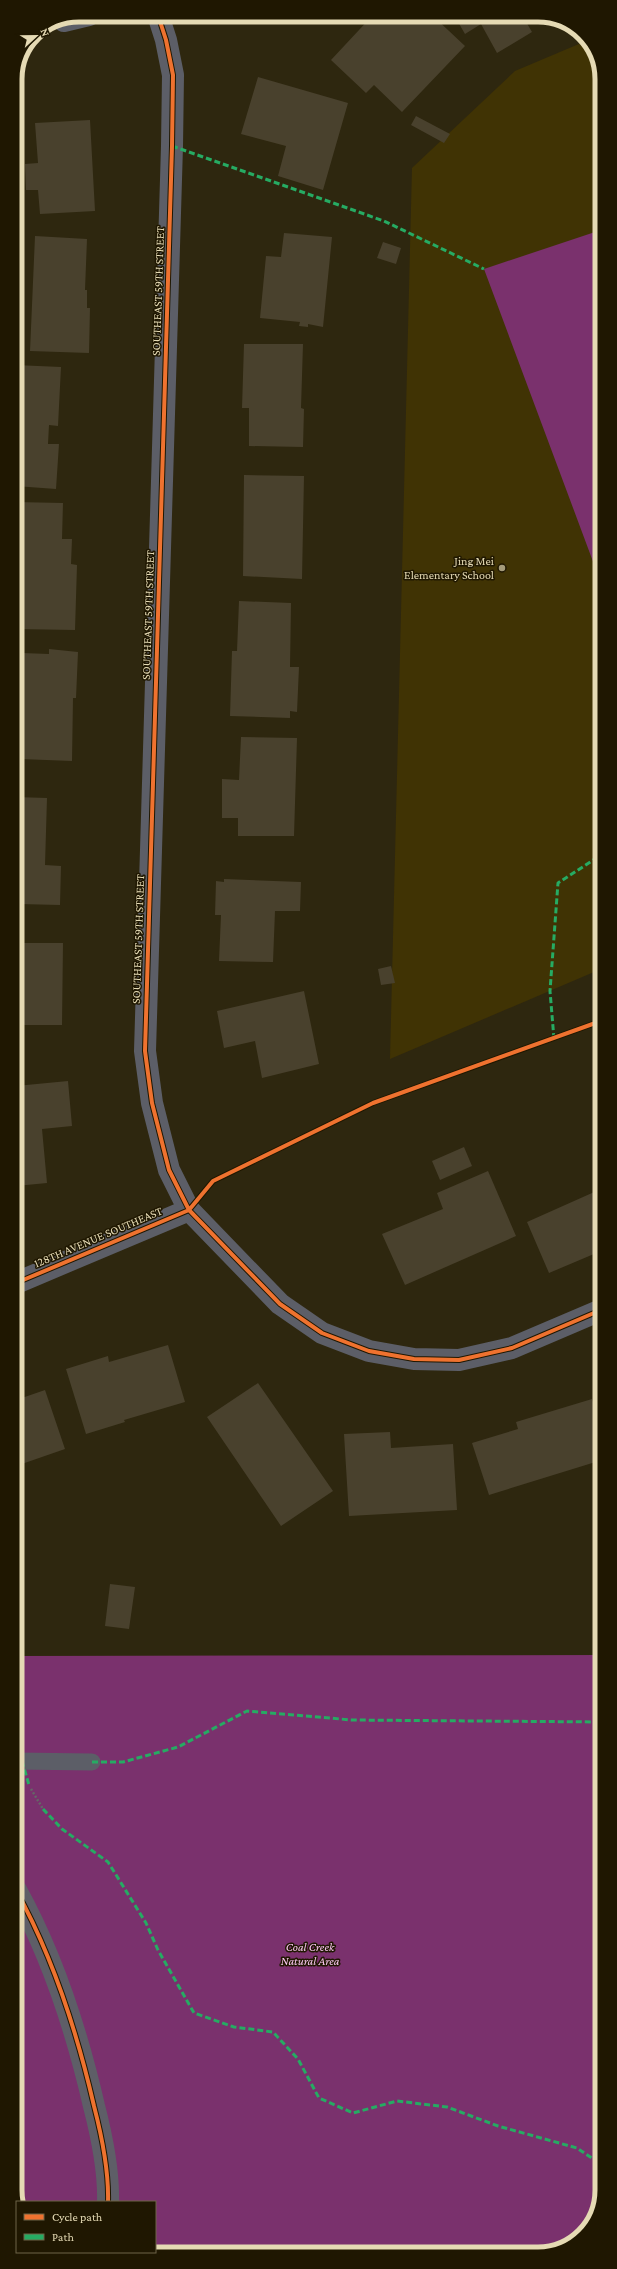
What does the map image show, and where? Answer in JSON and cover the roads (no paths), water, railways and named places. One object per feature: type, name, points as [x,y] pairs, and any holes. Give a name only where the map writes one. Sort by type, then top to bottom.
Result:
[{"type":"street","name":"SOUTHEAST 59TH STREET","points":[[160,22],[166,40],[173,75],[172,146],[145,1051],[152,1103],[169,1170],[189,1210],[280,1304],[322,1333],[369,1351],[414,1359],[458,1360],[512,1348],[595,1313]]},
{"type":"street","name":"128TH AVENUE SOUTHEAST","points":[[22,1280],[189,1210]]},
{"type":"street","points":[[22,1902],[51,1962],[85,2064],[100,2130],[108,2188],[108,2201]]},
{"type":"lane","points":[[22,1761],[92,1762]]},
{"type":"place","name":"Jing Mei Elementary School","points":[[502,568]]},
{"type":"park label","name":"Coal Creek Natural Area","points":[[310,1954]]}]
